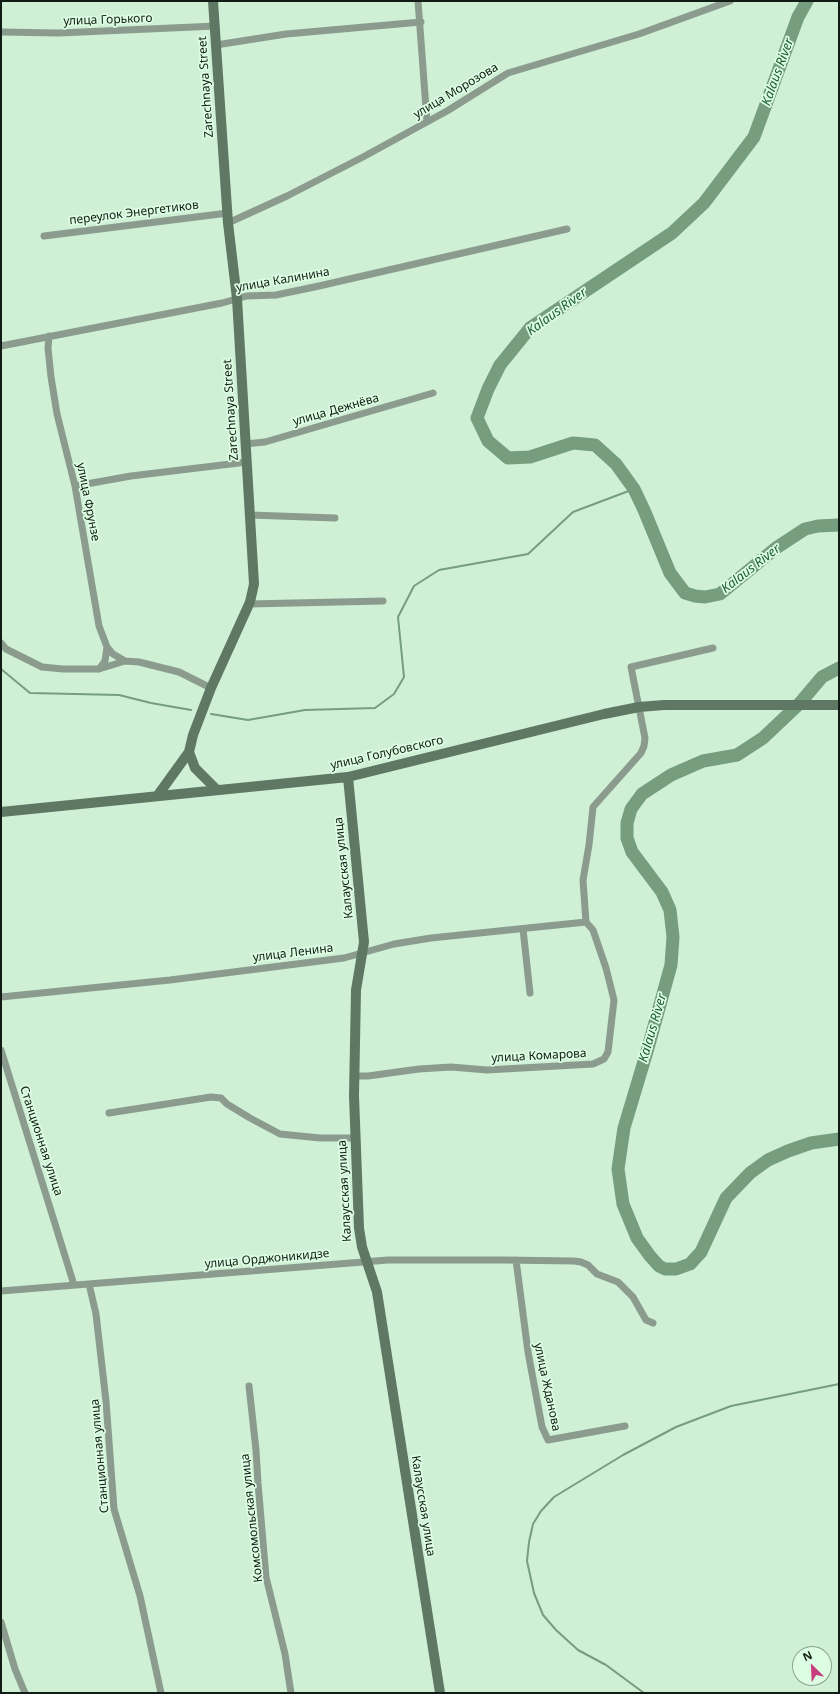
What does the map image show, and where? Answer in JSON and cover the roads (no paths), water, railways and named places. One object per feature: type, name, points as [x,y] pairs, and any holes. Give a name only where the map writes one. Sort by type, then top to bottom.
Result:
[{"type":"street","name":"Zarechnaya Street","points":[[158,795],[189,752],[193,735],[211,688],[249,604],[254,584],[237,299],[228,218],[216,26],[213,1]]},
{"type":"street","points":[[418,1],[421,22],[422,73],[427,122]]},
{"type":"street","name":"улица Морозова","points":[[228,218],[287,196],[363,157],[427,122],[508,73],[639,34],[730,1]]},
{"type":"street","points":[[216,45],[286,34],[421,22]]},
{"type":"street","name":"улица Горького","points":[[1,32],[59,33],[216,26]]},
{"type":"street","name":"переулок Энергетиков","points":[[44,236],[228,218]]},
{"type":"street","name":"улица Калинина","points":[[1,346],[247,296],[276,295],[567,229]]},
{"type":"street","name":"улица Фрунзе","points":[[49,336],[48,348],[57,414],[75,486],[99,626],[107,647]]},
{"type":"street","name":"улица Дежнёва","points":[[245,444],[265,442],[433,393]]},
{"type":"street","points":[[75,486],[132,476],[247,462]]},
{"type":"street","points":[[250,515],[335,518]]},
{"type":"street","points":[[249,604],[383,601]]},
{"type":"street","points":[[1,643],[6,649],[42,666],[63,670],[99,668],[125,661]]},
{"type":"street","points":[[107,647],[113,654],[125,661],[159,666],[180,672],[211,688]]},
{"type":"street","points":[[99,668],[105,661],[107,647]]},
{"type":"street","name":"улица Комарова","points":[[354,1076],[368,1076],[419,1069],[451,1068],[487,1070],[594,1064],[604,1059],[608,1052],[614,1000],[606,968],[593,930],[586,922],[583,880],[593,807],[641,753],[644,746],[645,738],[631,667],[713,648]]},
{"type":"street","name":"улица Голубовского","points":[[1,812],[348,777],[604,714],[639,707],[664,705],[835,706]]},
{"type":"street","points":[[189,752],[195,768],[217,790]]},
{"type":"street","name":"Калаусская улица","points":[[348,777],[358,894],[364,932],[364,942],[356,990],[354,1076],[359,1228],[362,1247],[377,1292],[440,1693]]},
{"type":"street","name":"улица Ленина","points":[[1,997],[170,980],[362,954],[394,944],[431,938],[586,922]]},
{"type":"street","points":[[523,929],[530,993]]},
{"type":"street","name":"Станционная улица","points":[[1,1050],[74,1285]]},
{"type":"street","points":[[109,1114],[211,1097],[221,1098],[227,1104],[280,1134],[320,1138],[355,1138]]},
{"type":"street","name":"улица Орджоникидзе","points":[[1,1291],[367,1262],[410,1260],[516,1260],[581,1262],[588,1265],[597,1274],[618,1282],[633,1297],[646,1320],[653,1323]]},
{"type":"street","name":"улица Жданова","points":[[516,1260],[528,1352],[542,1427],[548,1440],[625,1426]]},
{"type":"street","name":"Станционная улица","points":[[89,1284],[96,1314],[106,1401],[114,1509],[140,1596],[161,1693]]},
{"type":"street","name":"Комсомольская улица","points":[[250,1386],[266,1577],[285,1654],[291,1693]]},
{"type":"street","points":[[1,1622],[15,1669],[25,1693]]},
{"type":"waterway","name":"Kalaus River","points":[[807,1],[798,17],[754,137],[704,203],[672,233],[530,328],[500,365],[488,389],[477,418],[488,441],[508,458],[530,457],[573,443],[595,445],[616,464],[634,489],[670,573],[685,593],[695,596],[705,597],[720,594],[776,548],[805,529],[818,526],[839,525]]},
{"type":"waterway","points":[[211,714],[248,720],[305,710],[375,708],[394,694],[404,677],[398,617],[414,586],[439,570],[528,554],[573,512],[634,489]]},
{"type":"waterway","name":"Kalaus River","points":[[839,668],[822,677],[800,703],[763,738],[737,755],[703,761],[671,775],[642,794],[631,809],[627,823],[627,838],[632,852],[662,892],[670,910],[673,937],[671,965],[624,1128],[618,1169],[623,1204],[637,1238],[650,1256],[659,1266],[665,1269],[676,1269],[690,1264],[701,1252],[726,1198],[750,1173],[768,1160],[788,1151],[811,1143],[839,1139]]},
{"type":"waterway","points":[[1,669],[30,693],[119,695],[151,703],[191,710]]},
{"type":"waterway","points":[[644,1693],[606,1665],[578,1650],[556,1630],[543,1615],[534,1593],[527,1561],[533,1524],[541,1511],[554,1497],[623,1455],[676,1427],[731,1406],[839,1384]]}]
